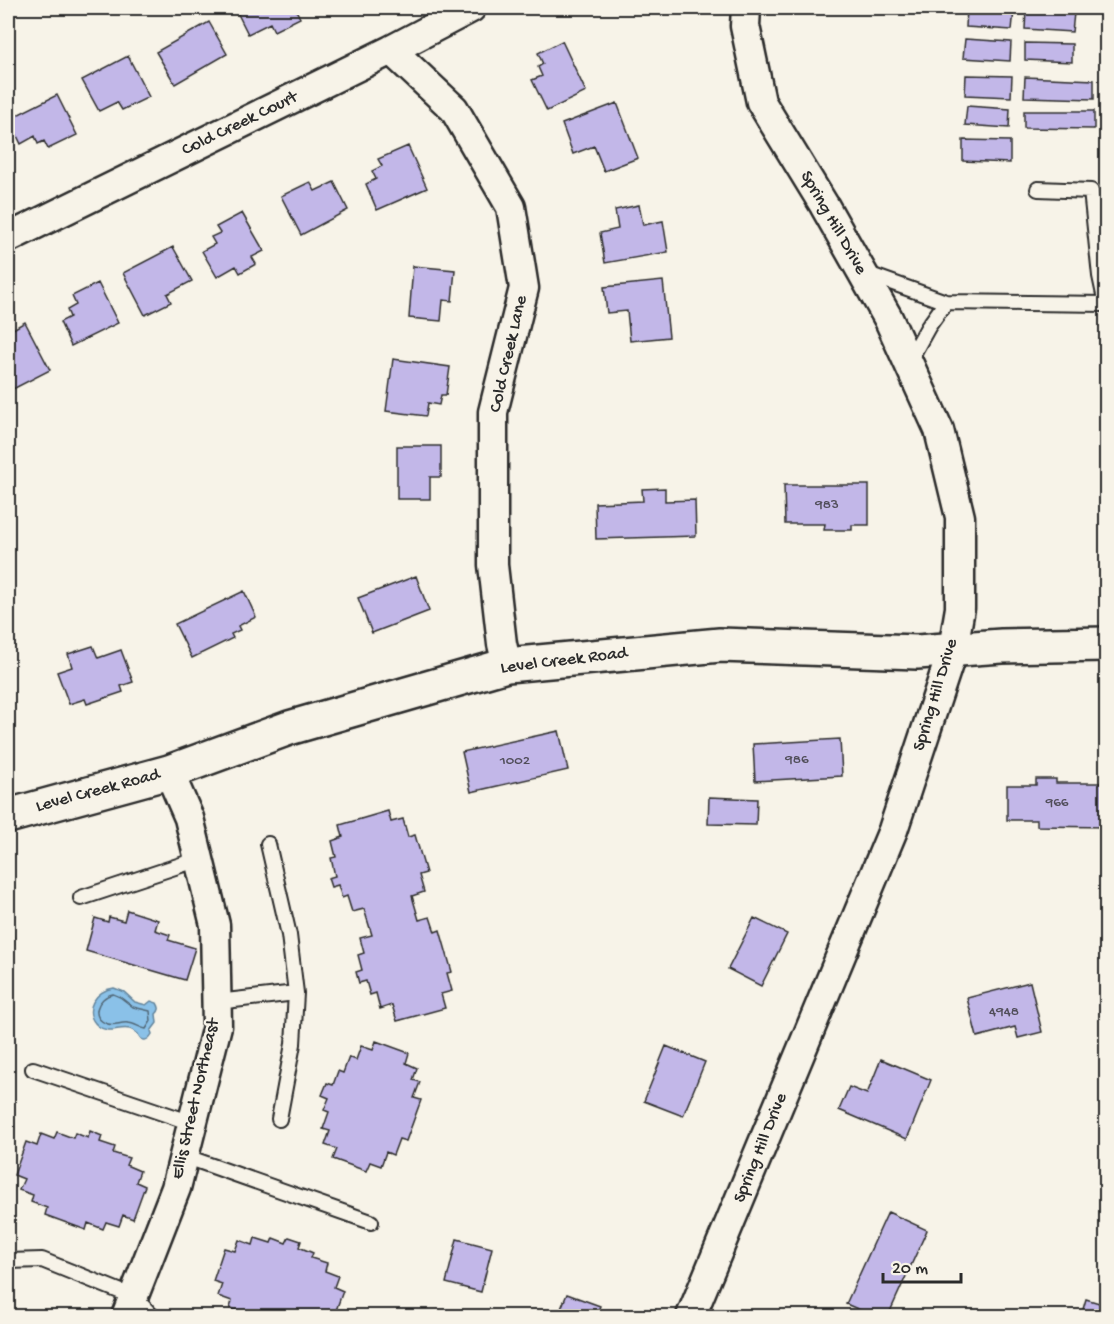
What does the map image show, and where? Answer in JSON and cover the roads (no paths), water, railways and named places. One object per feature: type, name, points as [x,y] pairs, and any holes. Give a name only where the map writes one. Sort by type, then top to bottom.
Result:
[{"type":"street","name":"Cold Creek Court","points":[[8,238],[391,50],[471,8]]},
{"type":"street","name":"Spring Hill Drive","points":[[692,1317],[892,830],[953,649],[960,608],[960,517],[939,430],[888,318],[824,205],[761,102],[745,26],[746,8]]},
{"type":"street","name":"Cold Creek Lane","points":[[391,50],[454,109],[512,207],[524,288],[493,412],[493,565],[502,644],[507,666]]},
{"type":"street","name":"Level Creek Road","points":[[8,816],[169,772],[289,728],[507,666],[720,645],[917,652],[1002,646],[1107,644]]},
{"type":"street","name":"Ellis Street Northeast","points":[[137,1310],[176,1188],[217,1026],[215,925],[189,818],[169,772]]},
{"type":"lane","points":[[862,272],[946,302],[1106,304],[1100,276],[1091,191],[1038,189]]},
{"type":"lane","points":[[909,363],[928,327],[946,302]]},
{"type":"lane","points":[[268,844],[289,935],[296,993],[293,1044],[279,1119]]},
{"type":"lane","points":[[81,898],[199,859]]},
{"type":"lane","points":[[217,1002],[296,993]]},
{"type":"lane","points":[[33,1069],[192,1123]]},
{"type":"lane","points":[[184,1156],[372,1222]]},
{"type":"lane","points":[[8,1261],[42,1260],[137,1310]]},
{"type":"water","points":[[114,988],[124,992],[135,1002],[146,1005],[151,1001],[157,1003],[159,1009],[156,1014],[157,1023],[149,1038],[143,1040],[130,1029],[102,1029],[93,1020],[91,1008],[93,1002],[102,993]]}]
